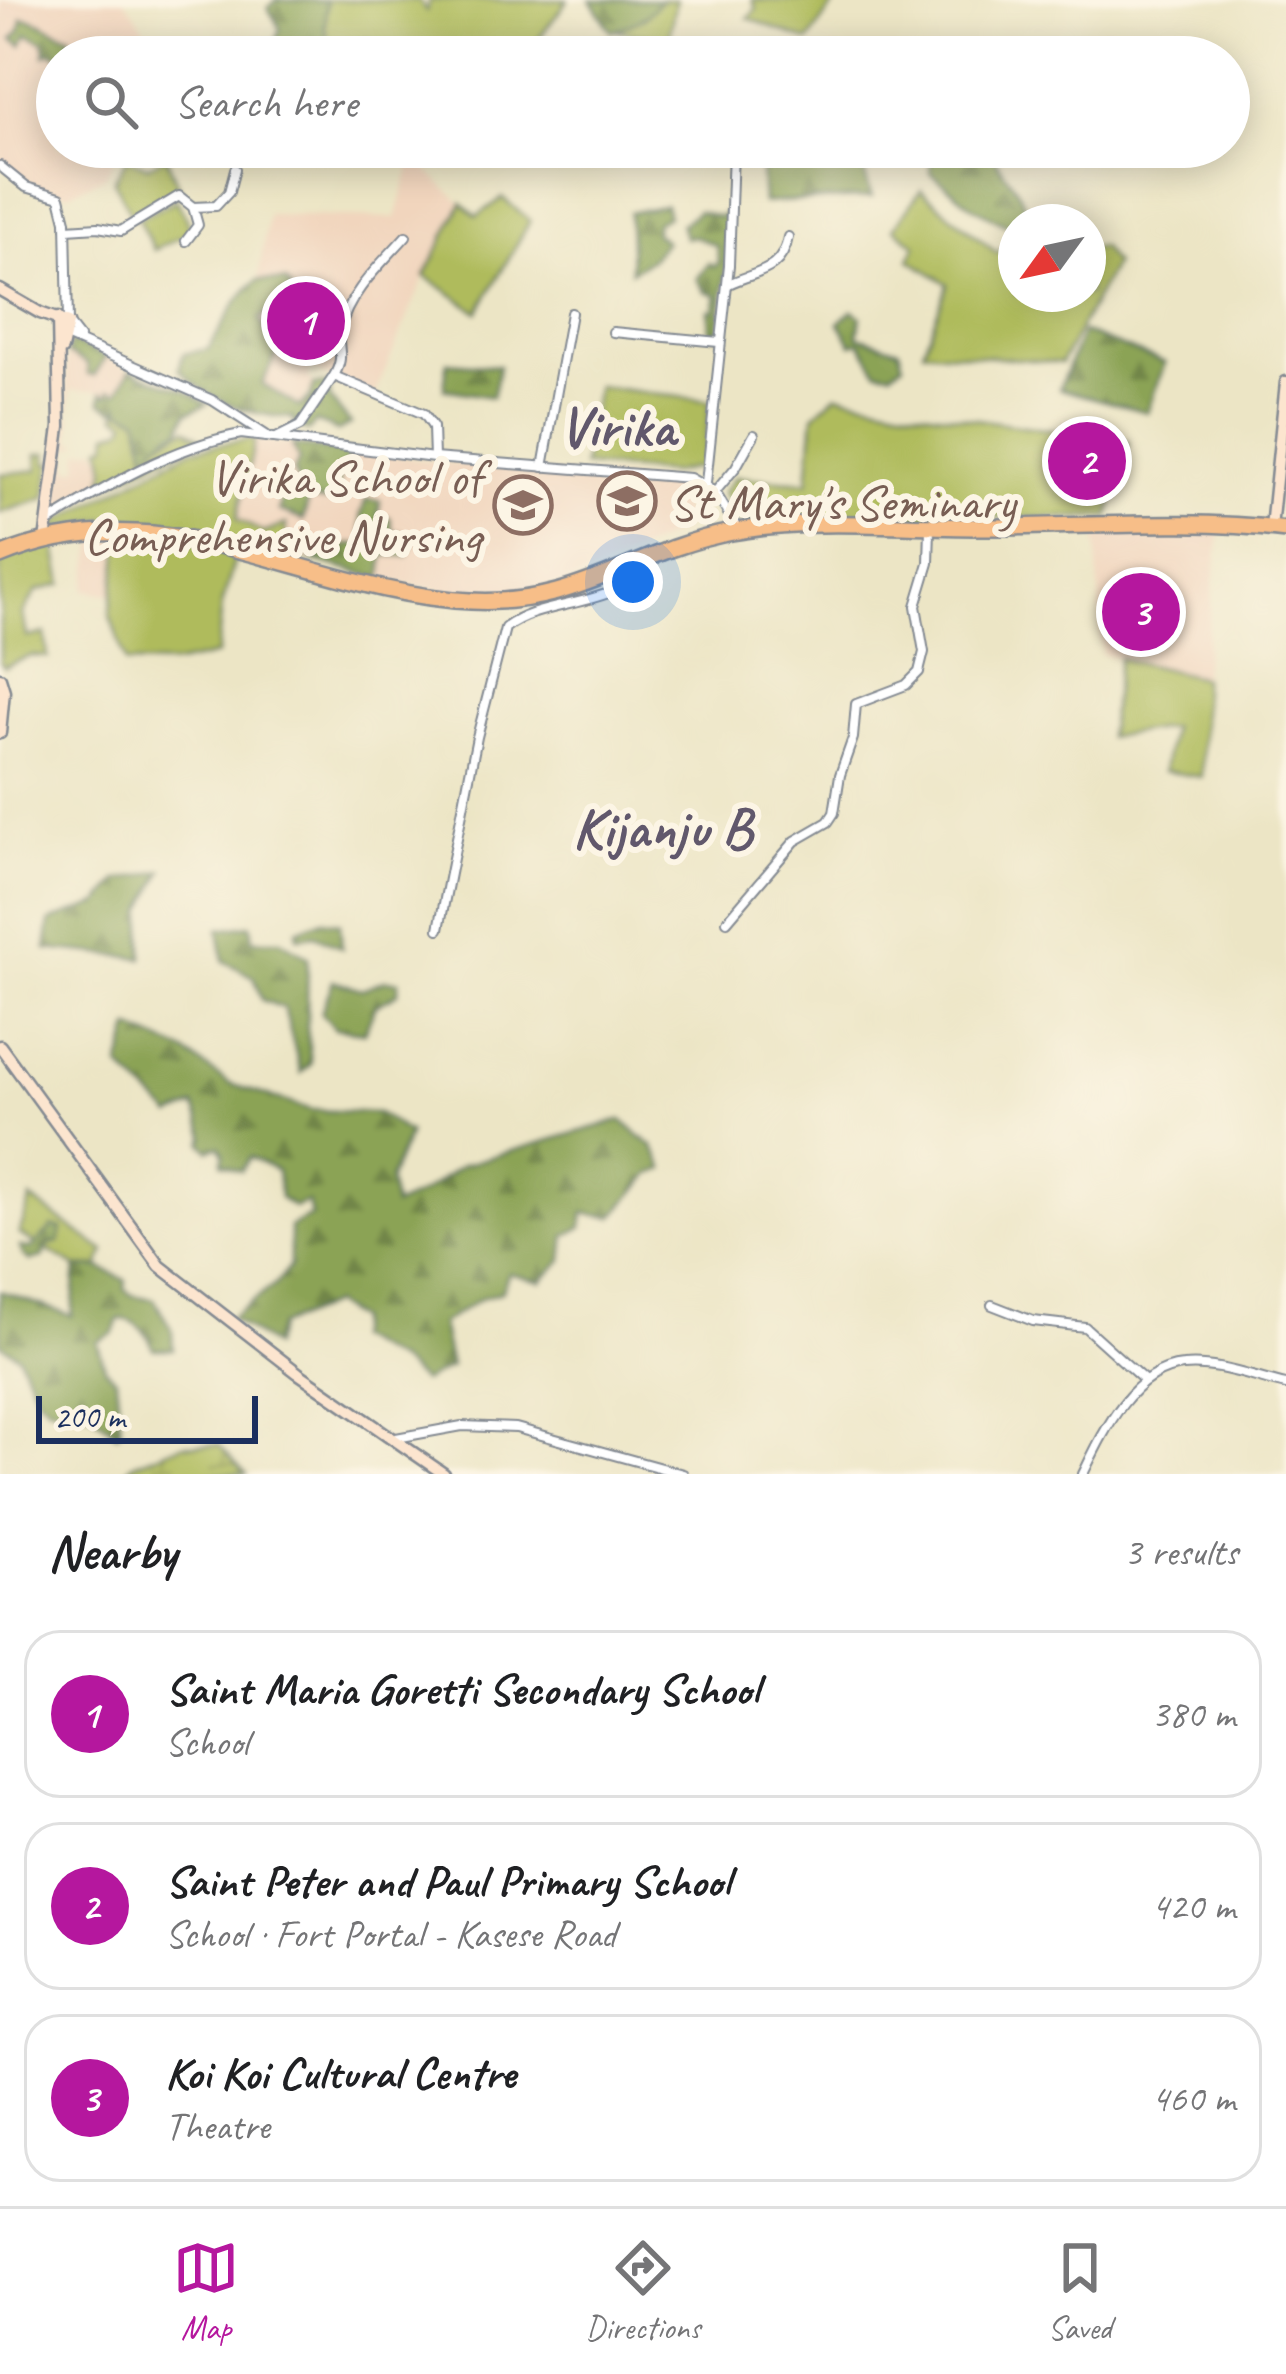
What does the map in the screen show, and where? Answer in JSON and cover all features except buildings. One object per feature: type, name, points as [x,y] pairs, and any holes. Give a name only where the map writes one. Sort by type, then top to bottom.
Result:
[{"type":"highway","points":[[0,556],[109,531],[179,535],[392,590],[470,602],[518,601],[559,594],[655,555],[738,531],[784,526],[1202,521],[1279,529]]},
{"type":"street","points":[[0,166],[26,187],[60,197],[67,230],[59,442],[46,542]]},
{"type":"street","points":[[706,483],[727,285],[732,168]]},
{"type":"street","points":[[193,207],[217,206],[224,200],[235,169]]},
{"type":"street","points":[[67,230],[121,231],[179,196],[193,207],[198,225],[186,241]]},
{"type":"street","points":[[272,437],[300,426],[334,376],[342,360],[340,335],[346,317],[375,270],[406,236]]},
{"type":"street","points":[[727,285],[772,269],[784,254],[788,237]]},
{"type":"street","points":[[0,290],[125,364],[212,400],[272,437]]},
{"type":"street","points":[[542,466],[571,313]]},
{"type":"street","points":[[614,332],[719,342]]},
{"type":"street","points":[[334,376],[424,414],[433,427],[434,458]]},
{"type":"street","points":[[1279,529],[1286,382]]},
{"type":"street","points":[[300,426],[305,440]]},
{"type":"street","points":[[715,492],[754,435]]},
{"type":"street","points":[[49,522],[170,455],[226,436],[690,478],[715,492],[738,531]]},
{"type":"street","points":[[727,921],[795,842],[828,822],[834,813],[853,738],[856,704],[897,690],[919,672],[924,652],[916,606],[928,563],[930,526]]},
{"type":"street","points":[[440,929],[477,736],[505,628],[521,618],[585,601],[636,579],[655,555]]},
{"type":"street","points":[[0,678],[4,692],[0,733]]},
{"type":"street","points":[[0,1046],[160,1265],[298,1373],[444,1474]]},
{"type":"street","points":[[992,1305],[1033,1321],[1085,1327],[1145,1382]]},
{"type":"street","points":[[1083,1474],[1119,1411],[1145,1382],[1168,1369],[1186,1365],[1286,1385]]},
{"type":"street","points":[[396,1438],[462,1426],[502,1426],[683,1474]]},
{"type":"shaded area","points":[[0,0],[123,0],[148,36],[36,36],[36,168],[110,168],[106,176],[69,193],[36,188],[0,161]]},
{"type":"shaded area","points":[[410,168],[425,168],[462,203],[372,401],[312,368],[308,377],[314,385],[299,407],[273,394],[262,384],[267,332],[259,319],[284,304],[286,282],[258,280],[268,215],[396,218]]},
{"type":"shaded area","points":[[67,353],[87,364],[88,374],[94,376],[106,357],[130,370],[118,394],[71,390],[70,411],[65,410]]},
{"type":"shaded area","points":[[65,415],[71,415],[71,440],[82,444],[68,447],[70,469],[79,468],[80,451],[97,448],[106,469],[102,487],[60,511],[56,507]]},
{"type":"shaded area","points":[[255,440],[518,471],[684,483],[683,530],[575,581],[525,594],[452,592],[382,579],[230,541]]},
{"type":"shaded area","points":[[1221,527],[1202,678],[1102,654],[1096,529]]},
{"type":"shaded area","points":[[121,538],[114,595],[85,590],[95,542]]},
{"type":"green space","points":[[277,0],[326,1],[327,36],[277,36],[280,28],[268,8]]},
{"type":"green space","points":[[322,0],[419,0],[426,11],[430,0],[568,0],[541,36],[327,36],[326,1]]},
{"type":"green space","points":[[591,0],[661,0],[645,17],[612,32]]},
{"type":"green space","points":[[661,0],[676,0],[669,36],[615,30],[645,17]]},
{"type":"green space","points":[[752,0],[837,0],[812,36],[793,36],[748,18],[756,9]]},
{"type":"green space","points":[[22,18],[70,36],[36,38],[27,34],[22,45],[12,39]]},
{"type":"green space","points":[[121,168],[171,168],[181,192],[132,217],[114,181]]},
{"type":"green space","points":[[761,168],[863,168],[872,197],[763,203]]},
{"type":"green space","points":[[931,168],[1001,168],[1023,204],[998,204],[998,220],[972,206]]},
{"type":"green space","points":[[921,190],[998,252],[998,312],[1088,312],[1061,363],[923,350],[948,284],[910,260],[916,245],[894,228]]},
{"type":"green space","points":[[503,198],[530,221],[478,312],[425,276],[462,203],[477,216]]},
{"type":"green space","points":[[177,200],[192,231],[154,250],[138,219]]},
{"type":"green space","points":[[665,205],[668,216],[655,223],[655,233],[665,241],[651,259],[631,271],[629,213]]},
{"type":"green space","points":[[698,211],[719,217],[727,211],[727,266],[718,337],[710,330],[709,310],[714,310],[717,295],[705,291],[697,279],[709,263],[714,267],[719,262],[716,246],[694,236],[685,238],[681,224]]},
{"type":"green space","points":[[1106,254],[1114,264],[1106,279]]},
{"type":"green space","points":[[258,280],[286,282],[292,291],[284,304],[259,319],[279,339],[278,352],[262,384],[299,407],[310,398],[314,385],[330,384],[330,399],[351,424],[338,431],[316,422],[309,431],[297,427],[292,418],[245,410],[217,398],[179,369],[183,354],[208,349],[236,303]]},
{"type":"green space","points":[[853,310],[861,316],[858,336],[899,349],[903,364],[891,372],[877,370],[860,342],[852,344],[839,323]]},
{"type":"green space","points":[[1082,332],[1165,363],[1147,412],[1059,389]]},
{"type":"green space","points":[[71,342],[106,357],[94,376],[88,375],[87,364],[67,353]]},
{"type":"green space","points":[[447,362],[499,366],[492,397],[444,389]]},
{"type":"green space","points":[[130,370],[187,391],[207,404],[187,413],[180,430],[146,454],[139,418],[120,406],[117,411],[101,402],[102,393],[118,393]]},
{"type":"green space","points":[[597,386],[710,401],[704,460],[699,467],[673,473],[583,466]]},
{"type":"green space","points":[[837,394],[1129,442],[1109,517],[744,525],[722,493],[735,477],[808,482],[814,415]]},
{"type":"green space","points":[[121,410],[139,418],[156,443],[187,428],[202,439],[102,487],[106,469],[102,446],[108,444],[109,433],[123,428],[127,421],[116,415]]},
{"type":"green space","points":[[255,440],[237,519],[264,533],[286,524],[286,536],[305,558],[199,533],[106,519],[54,530],[64,518],[193,449]]},
{"type":"green space","points":[[292,445],[350,453],[339,476],[339,497],[331,502],[309,499],[303,520],[279,511],[283,493],[299,483],[293,472],[299,460]]},
{"type":"green space","points":[[47,453],[47,463],[52,463],[46,498],[0,513],[0,474],[38,470],[37,454]]},
{"type":"green space","points":[[366,499],[380,501],[378,516],[390,518],[393,531],[406,533],[407,539],[416,537],[407,556],[384,555],[382,579],[312,560],[350,544],[363,545],[361,514]]},
{"type":"green space","points":[[129,538],[191,543],[236,555],[222,605],[217,655],[177,664],[126,663],[110,615],[120,546],[129,546]]},
{"type":"green space","points":[[55,542],[63,584],[37,591],[23,614],[27,637],[45,634],[48,657],[31,656],[4,667],[0,662],[0,559]]},
{"type":"green space","points":[[1119,658],[1202,678],[1202,777],[1163,771],[1171,727],[1108,737]]},
{"type":"green space","points":[[163,871],[143,912],[143,958],[46,949],[50,921],[99,904],[118,881]]},
{"type":"green space","points":[[323,920],[340,923],[342,948],[315,935],[298,937],[297,930]]},
{"type":"green space","points":[[251,925],[253,940],[281,940],[308,957],[311,1064],[301,1073],[284,1008],[262,1000],[254,977],[224,961],[219,929]]},
{"type":"green space","points":[[385,980],[399,981],[398,993],[376,1005],[364,1032],[335,1028],[321,1013],[333,981],[362,989]]},
{"type":"green space","points":[[131,1028],[183,1051],[230,1084],[312,1110],[378,1113],[409,1133],[389,1180],[394,1206],[462,1165],[621,1120],[653,1146],[665,1169],[651,1174],[613,1217],[584,1213],[582,1227],[566,1236],[563,1260],[541,1281],[509,1273],[501,1292],[481,1298],[441,1324],[450,1367],[422,1382],[400,1363],[353,1338],[356,1320],[332,1304],[279,1326],[272,1346],[230,1318],[275,1285],[290,1266],[290,1227],[311,1216],[308,1202],[294,1207],[280,1198],[277,1171],[250,1157],[241,1171],[222,1163],[219,1146],[209,1150],[203,1143],[195,1106],[172,1116],[120,1067]]},
{"type":"green space","points":[[31,1199],[105,1251],[94,1277],[19,1234]]},
{"type":"green space","points":[[53,1227],[62,1229],[59,1242],[49,1245],[42,1258],[30,1261],[23,1256],[20,1247],[31,1248]]},
{"type":"green space","points":[[76,1267],[98,1267],[126,1280],[125,1290],[132,1295],[154,1299],[172,1330],[173,1349],[154,1349],[136,1324],[119,1319],[114,1333],[97,1342],[106,1370],[116,1378],[121,1429],[117,1434],[92,1413],[48,1406],[37,1397],[18,1355],[0,1344],[0,1291],[72,1316]]},
{"type":"green space","points":[[184,1444],[219,1445],[246,1474],[123,1474],[133,1464]]},
{"type":"place","name":"Saint Maria Goretti Secondary School","points":[[306,321]]},
{"type":"place","name":"Saint Peter and Paul Primary School","points":[[1087,461]]},
{"type":"place","name":"St Mary's Seminary","points":[[627,501]]},
{"type":"place","name":"Virika School of Comprehensive Nursing","points":[[523,505]]},
{"type":"place","name":"Koi Koi Cultural Centre","points":[[1141,612]]},
{"type":"district","name":"Virika","points":[[617,426]]},
{"type":"district","name":"Kijanju B","points":[[662,827]]}]
